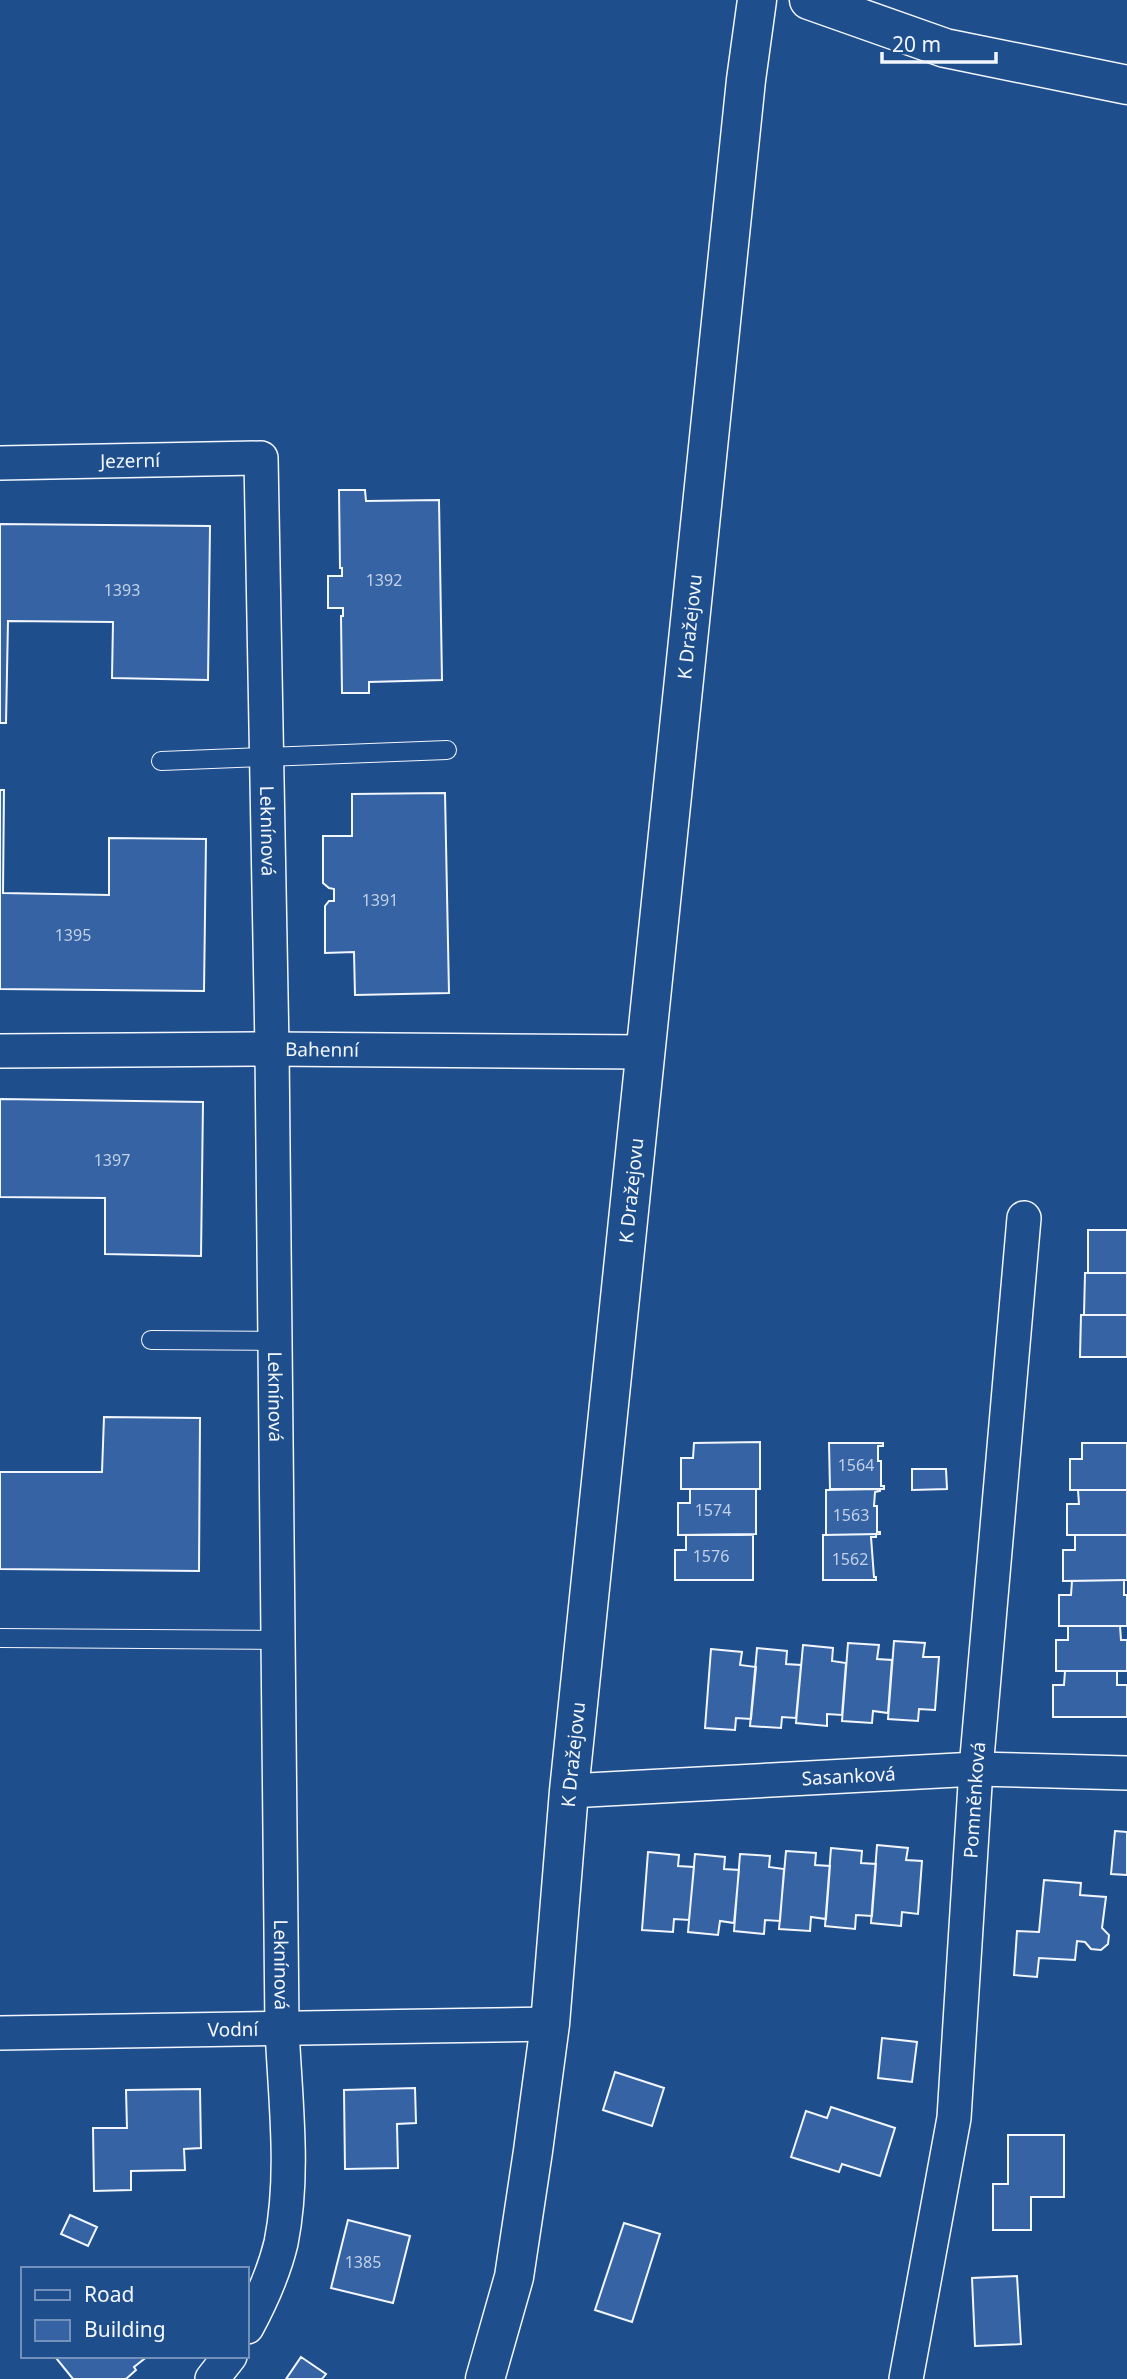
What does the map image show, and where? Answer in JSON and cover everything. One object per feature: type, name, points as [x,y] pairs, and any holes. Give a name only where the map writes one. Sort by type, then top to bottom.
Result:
[{"type":"street","name":"K Dražejovu","points":[[485,2379],[514,2277],[550,2024],[569,1791],[746,80],[757,0]]},
{"type":"street","points":[[809,0],[945,48],[1127,85]]},
{"type":"street","name":"Jezerní","points":[[0,463],[261,458]]},
{"type":"street","name":"Leknínová","points":[[248,2326],[261,2301],[280,2244],[288,2182],[282,2028],[272,1049],[261,458]]},
{"type":"street","name":"Bahenní","points":[[0,1052],[272,1049],[645,1052]]},
{"type":"street","name":"Pomněnková","points":[[906,2379],[954,2118],[976,1769],[1024,1218]]},
{"type":"street","name":"Sasanková","points":[[569,1791],[976,1769],[1127,1773]]},
{"type":"street","name":"Vodní","points":[[0,2033],[550,2024]]},
{"type":"street","points":[[212,2379],[228,2358]]},
{"type":"lane","points":[[161,761],[447,750]]},
{"type":"lane","points":[[151,1340],[275,1341]]},
{"type":"lane","points":[[0,1638],[278,1640]]},
{"type":"building","points":[[339,490],[365,490],[366,501],[439,500],[442,680],[369,682],[369,693],[342,693],[343,608],[328,608],[328,576],[342,576]]},
{"type":"building","points":[[0,524],[210,526],[208,680],[112,678],[113,622],[8,621],[6,723],[0,723]]},
{"type":"building","points":[[0,790],[4,790],[3,893],[109,895],[109,838],[206,839],[204,991],[0,989]]},
{"type":"building","points":[[445,793],[449,993],[355,995],[354,952],[325,953],[325,906],[329,901],[334,901],[334,889],[323,883],[323,836],[352,836],[352,794]]},
{"type":"building","points":[[0,1099],[203,1102],[201,1256],[105,1254],[105,1198],[0,1197]]},
{"type":"building","points":[[1088,1230],[1127,1230],[1127,1273],[1088,1273]]},
{"type":"building","points":[[1085,1273],[1127,1273],[1127,1315],[1084,1315]]},
{"type":"building","points":[[1081,1315],[1127,1315],[1127,1357],[1080,1357]]},
{"type":"building","points":[[104,1417],[200,1418],[199,1571],[0,1569],[0,1472],[102,1472]]},
{"type":"building","points":[[760,1442],[760,1489],[681,1489],[681,1458],[693,1458],[694,1443]]},
{"type":"building","points":[[829,1443],[883,1443],[883,1446],[878,1446],[878,1461],[881,1461],[881,1486],[884,1486],[884,1489],[830,1489]]},
{"type":"building","points":[[1082,1443],[1127,1443],[1127,1490],[1070,1490],[1070,1459],[1082,1459]]},
{"type":"building","points":[[912,1469],[946,1469],[947,1489],[912,1490]]},
{"type":"building","points":[[690,1489],[756,1489],[756,1534],[678,1535],[678,1503],[690,1503]]},
{"type":"building","points":[[880,1489],[875,1492],[874,1506],[877,1506],[877,1532],[880,1534],[826,1535],[826,1490]]},
{"type":"building","points":[[1078,1490],[1127,1490],[1127,1535],[1067,1535],[1067,1504],[1079,1504]]},
{"type":"building","points":[[876,1534],[876,1537],[871,1537],[876,1580],[823,1580],[823,1535]]},
{"type":"building","points":[[686,1535],[753,1535],[753,1580],[675,1580],[675,1550],[686,1550]]},
{"type":"building","points":[[1075,1535],[1127,1535],[1127,1580],[1063,1581],[1063,1550],[1075,1550]]},
{"type":"building","points":[[1124,1580],[1127,1626],[1059,1626],[1059,1595],[1071,1595],[1072,1581]]},
{"type":"building","points":[[1068,1626],[1120,1626],[1121,1640],[1127,1640],[1127,1671],[1056,1671],[1056,1640],[1068,1640]]},
{"type":"building","points":[[894,1641],[925,1643],[923,1657],[939,1657],[935,1710],[919,1709],[918,1721],[888,1719]]},
{"type":"building","points":[[848,1643],[879,1645],[877,1659],[892,1660],[888,1713],[873,1711],[872,1723],[842,1721]]},
{"type":"building","points":[[803,1645],[833,1648],[832,1661],[846,1663],[842,1715],[827,1714],[827,1726],[796,1723]]},
{"type":"building","points":[[757,1648],[787,1651],[786,1664],[801,1665],[796,1718],[782,1717],[781,1728],[750,1726]]},
{"type":"building","points":[[711,1649],[742,1652],[740,1665],[756,1667],[751,1719],[736,1718],[735,1730],[705,1728]]},
{"type":"building","points":[[1065,1671],[1117,1671],[1117,1685],[1127,1685],[1127,1717],[1053,1717],[1053,1685],[1064,1685]]},
{"type":"building","points":[[1115,1831],[1127,1832],[1127,1875],[1111,1874]]},
{"type":"building","points":[[877,1845],[908,1848],[906,1860],[922,1861],[918,1914],[902,1912],[901,1926],[871,1923]]},
{"type":"building","points":[[831,1848],[862,1851],[861,1863],[876,1864],[872,1916],[856,1915],[855,1929],[825,1926]]},
{"type":"building","points":[[786,1851],[816,1853],[815,1865],[830,1866],[826,1919],[811,1917],[810,1931],[779,1929]]},
{"type":"building","points":[[648,1852],[679,1855],[678,1866],[694,1867],[689,1920],[674,1919],[673,1932],[642,1930]]},
{"type":"building","points":[[695,1854],[725,1857],[724,1869],[739,1870],[734,1923],[720,1921],[718,1935],[688,1932]]},
{"type":"building","points":[[740,1854],[770,1856],[769,1867],[784,1869],[780,1921],[765,1920],[764,1934],[734,1931]]},
{"type":"building","points":[[1044,1880],[1081,1883],[1080,1895],[1106,1897],[1102,1928],[1109,1935],[1108,1944],[1101,1950],[1091,1949],[1085,1942],[1077,1941],[1075,1960],[1039,1958],[1037,1977],[1014,1975],[1017,1931],[1039,1932]]},
{"type":"building","points":[[882,2038],[917,2042],[912,2082],[878,2078]]},
{"type":"building","points":[[615,2072],[664,2088],[652,2126],[603,2110]]},
{"type":"building","points":[[415,2088],[416,2123],[397,2124],[398,2168],[345,2169],[344,2090]]},
{"type":"building","points":[[200,2089],[201,2148],[184,2149],[185,2170],[131,2171],[131,2190],[94,2191],[93,2128],[127,2128],[126,2090]]},
{"type":"building","points":[[831,2107],[895,2128],[880,2176],[842,2164],[839,2172],[791,2157],[806,2111],[827,2118]]},
{"type":"building","points":[[1008,2135],[1064,2135],[1064,2197],[1031,2197],[1031,2230],[993,2230],[993,2184],[1008,2184]]},
{"type":"building","points":[[70,2215],[97,2227],[88,2246],[61,2234]]},
{"type":"building","points":[[348,2220],[410,2236],[393,2303],[331,2288]]},
{"type":"building","points":[[624,2223],[660,2234],[632,2322],[595,2310]]},
{"type":"building","points":[[1017,2276],[1021,2344],[975,2346],[972,2278]]},
{"type":"building","points":[[301,2357],[326,2374],[322,2379],[286,2379]]},
{"type":"building","points":[[56,2358],[145,2358],[134,2367],[136,2370],[126,2379],[73,2379]]}]
